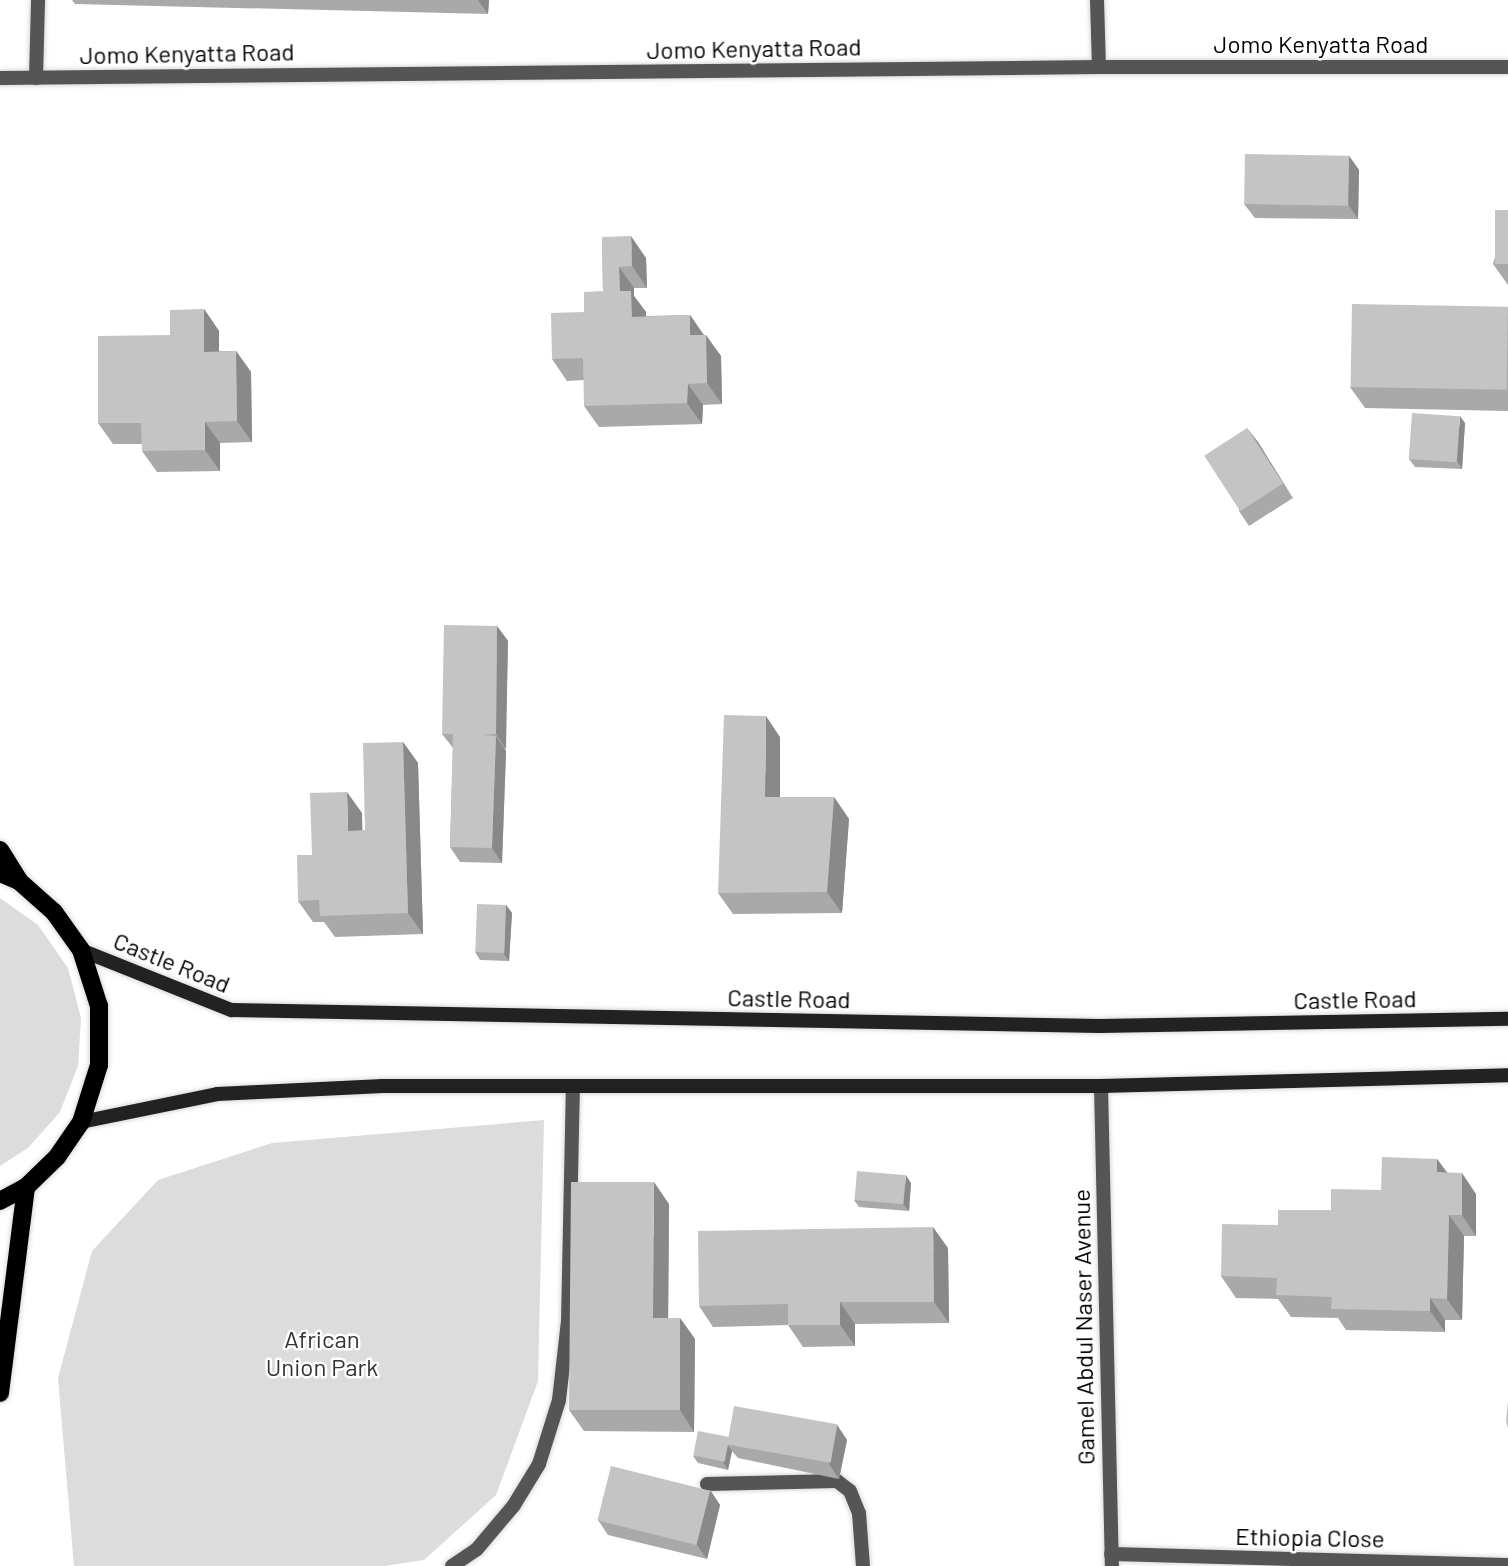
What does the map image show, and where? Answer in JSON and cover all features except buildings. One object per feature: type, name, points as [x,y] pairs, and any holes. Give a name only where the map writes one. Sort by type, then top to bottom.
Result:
[{"type":"main road","points":[[0,850],[19,881],[54,912],[81,950],[99,1006],[99,1065],[81,1122],[57,1157],[26,1187],[0,1202]]},
{"type":"main road","points":[[0,873],[19,881]]},
{"type":"main road","name":"Castle Road","points":[[81,950],[231,1010],[1099,1026],[1508,1019]]},
{"type":"main road","points":[[81,1122],[217,1094],[383,1086],[1101,1086],[1508,1075]]},
{"type":"main road","points":[[0,1393],[26,1187]]},
{"type":"street","points":[[36,78],[38,0]]},
{"type":"street","points":[[1097,0],[1099,67]]},
{"type":"street","name":"Jomo Kenyatta Road","points":[[0,78],[1099,67],[1508,67]]},
{"type":"street","points":[[452,1566],[477,1549],[514,1504],[539,1464],[559,1400],[568,1321],[573,1086]]},
{"type":"street","name":"Gamel Abdul Naser Avenue","points":[[1101,1086],[1112,1560]]},
{"type":"street","points":[[707,1485],[837,1481],[850,1491],[859,1513],[863,1566]]},
{"type":"street","name":"Ethiopia Close","points":[[1112,1560],[1508,1564]]},
{"type":"green space","points":[[0,898],[38,925],[68,968],[81,1018],[78,1066],[60,1112],[28,1148],[0,1166]]},
{"type":"green space","name":"African Union Park","points":[[544,1120],[538,1381],[496,1495],[424,1560],[385,1566],[74,1566],[58,1378],[92,1251],[158,1180],[272,1143]]}]
